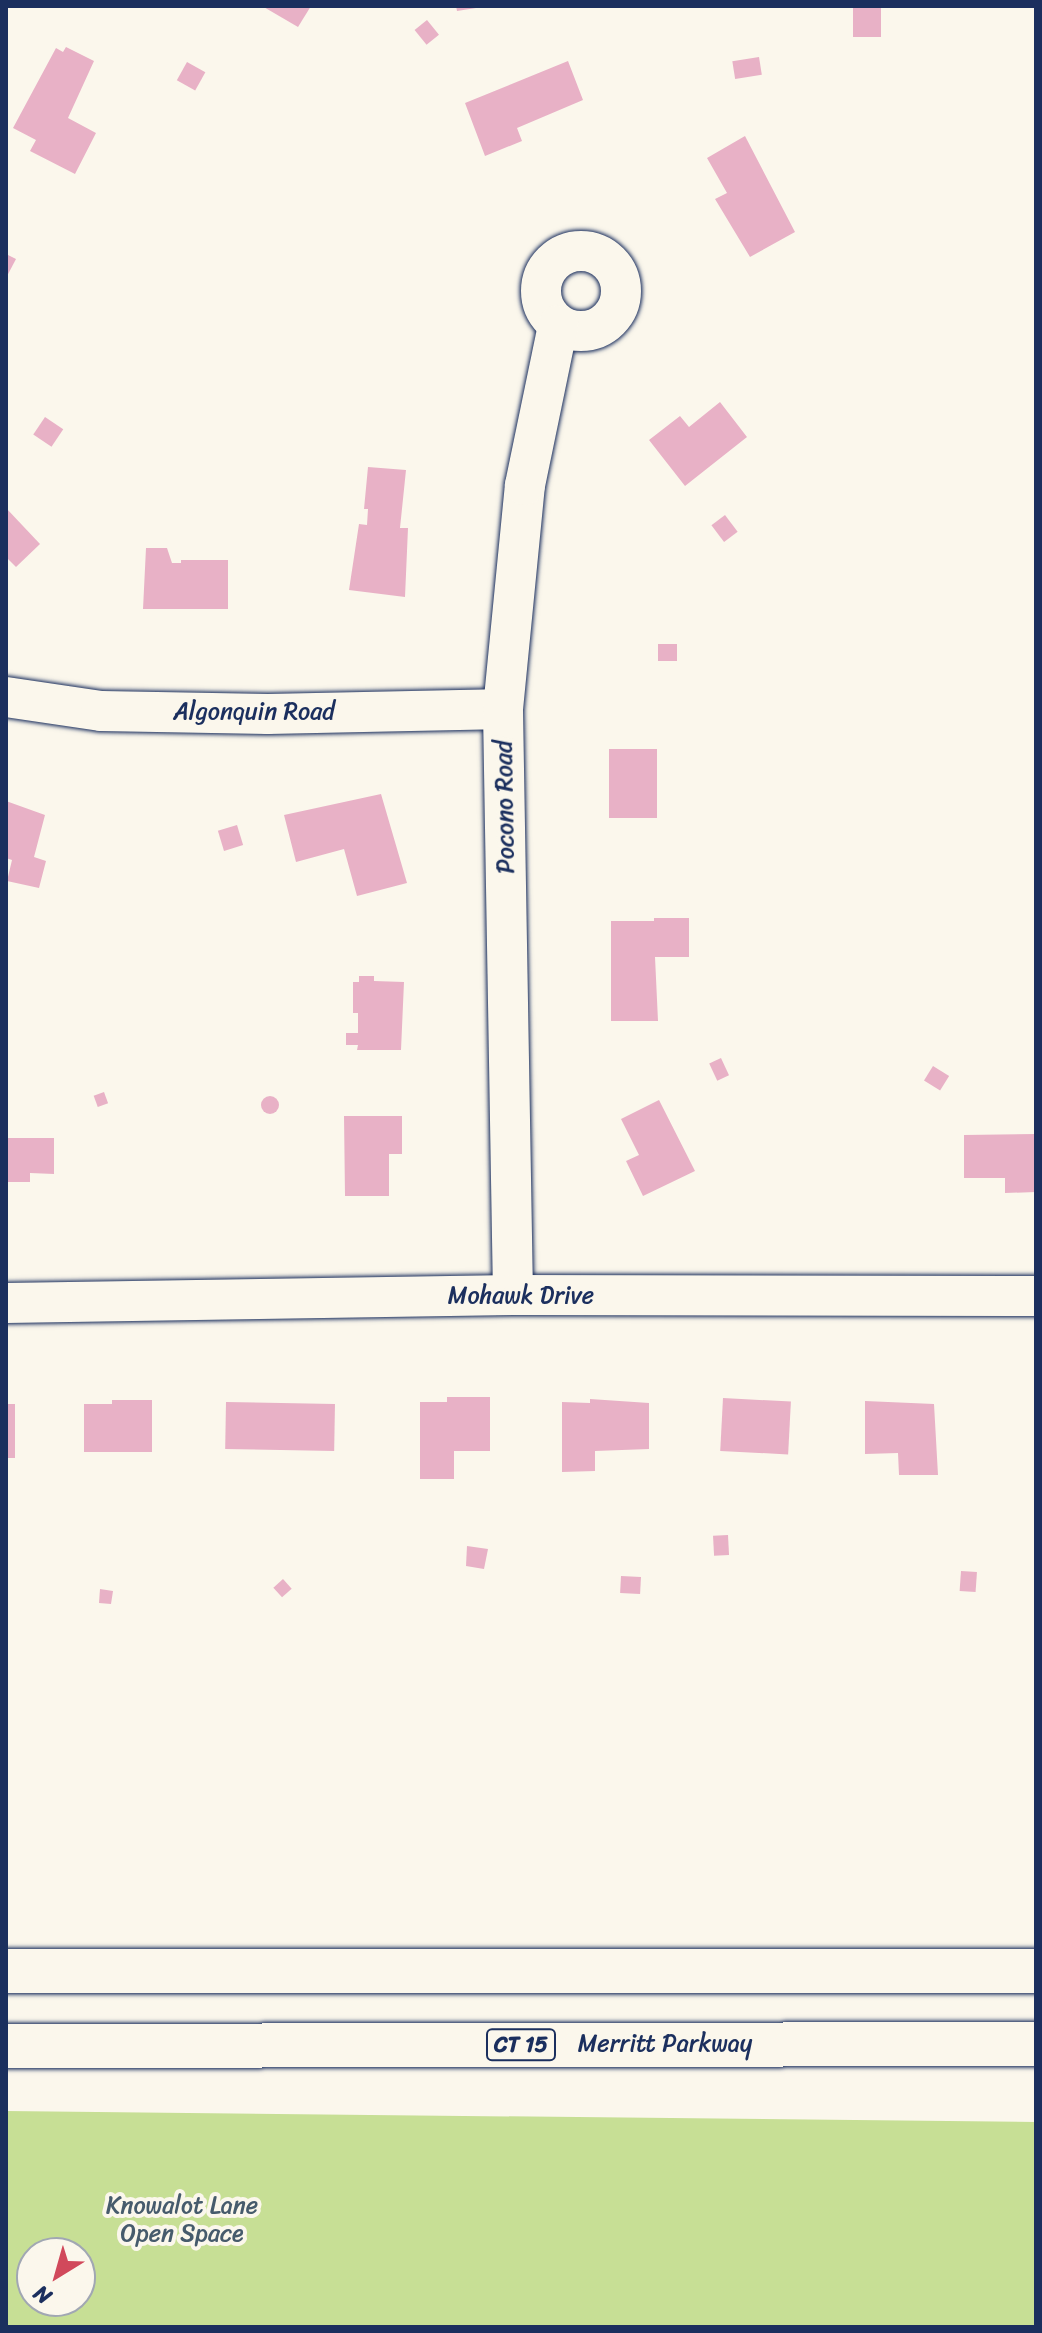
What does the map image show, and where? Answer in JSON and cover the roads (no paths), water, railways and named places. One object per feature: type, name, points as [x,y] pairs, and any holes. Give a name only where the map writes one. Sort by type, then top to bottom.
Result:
[{"type":"highway","points":[[6,1971],[1036,1971]]},
{"type":"highway","name":"Merritt Parkway","points":[[6,2046],[1036,2044]]},
{"type":"street","name":"Pocono Road","points":[[513,1295],[503,709],[525,485],[558,325]]},
{"type":"street","name":"Algonquin Road","points":[[6,697],[116,711],[268,714],[503,709]]},
{"type":"street","name":"Mohawk Drive","points":[[6,1303],[513,1295],[1036,1296]]},
{"type":"park label","name":"Knowalot Lane Open Space","points":[[182,2220]]}]
